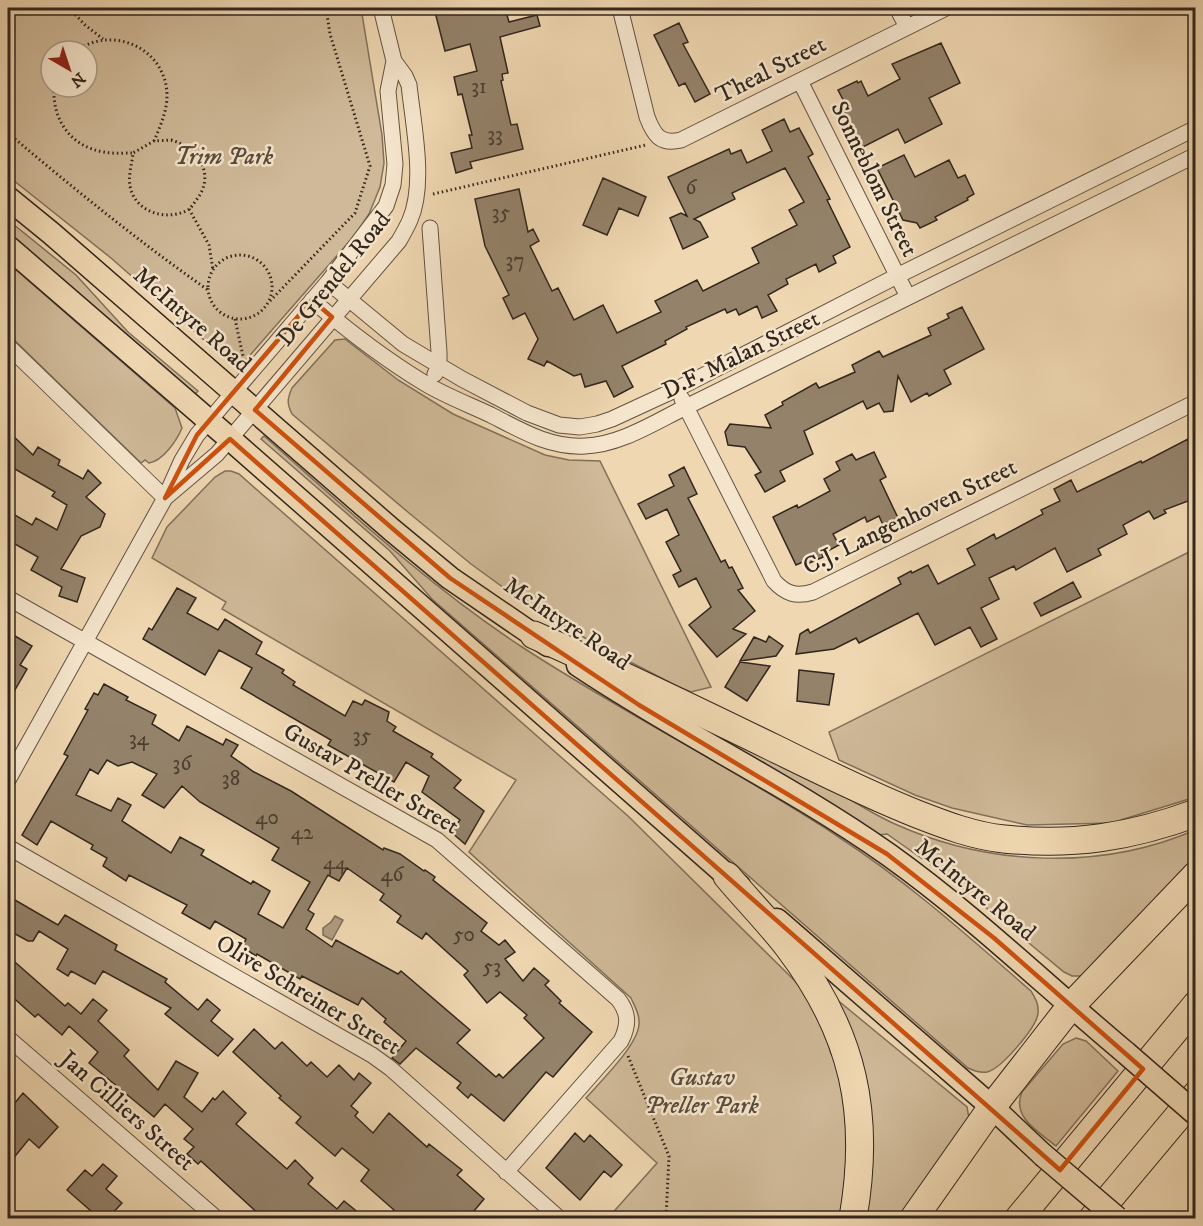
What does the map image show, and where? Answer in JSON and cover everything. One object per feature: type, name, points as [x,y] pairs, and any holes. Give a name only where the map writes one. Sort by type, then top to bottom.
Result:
[{"type":"highway","points":[[534,635],[650,687],[879,798],[956,829],[1002,839],[1077,841],[1117,837],[1160,826],[1196,813]]},
{"type":"highway","points":[[914,1218],[992,1107],[1070,1007],[1196,875]]},
{"type":"highway","points":[[727,876],[790,949],[823,1000],[844,1046],[857,1094],[860,1119],[860,1169],[853,1218]]},
{"type":"highway","points":[[1019,1218],[1196,1005]]},
{"type":"highway","points":[[1093,1218],[1196,1095]]},
{"type":"main road","name":"McIntyre Road","points":[[8,198],[255,410],[322,471],[450,578],[639,705],[765,777],[887,854],[994,938],[1070,1007],[1196,1114]]},
{"type":"main road","points":[[8,248],[230,439],[1116,1218]]},
{"type":"street","name":"De Grendel Road","points":[[165,498],[217,454],[399,240],[411,219],[416,199],[417,169],[409,85],[394,61],[381,8]]},
{"type":"street","points":[[620,8],[647,117],[652,130],[664,141]]},
{"type":"street","points":[[897,8],[907,27]]},
{"type":"street","name":"Theal Street","points":[[664,141],[681,141],[945,8]]},
{"type":"street","name":"De Grendel Road","points":[[8,780],[165,498],[182,460],[197,435],[328,282],[386,206],[393,185],[395,164],[388,91],[394,61]]},
{"type":"street","name":"Sonneblom Street","points":[[801,81],[908,297]]},
{"type":"street","name":"D.F. Malan Street","points":[[328,282],[403,344],[439,367],[527,413],[559,425],[580,427],[597,424],[677,389],[897,276],[1196,128]]},
{"type":"street","name":"D.F. Malan Street","points":[[312,300],[427,385],[535,437],[557,445],[604,444],[686,407],[1196,155]]},
{"type":"street","name":"De Grendel Road","points":[[430,228],[439,367]]},
{"type":"street","points":[[8,346],[165,498]]},
{"type":"street","points":[[427,385],[439,367]]},
{"type":"street","name":"C.J. Langenhoven Street","points":[[677,389],[774,581],[782,590],[796,595],[813,591],[1196,402]]},
{"type":"street","name":"Gustav Preller Street","points":[[8,598],[444,845],[618,999],[623,1005],[627,1019],[625,1034],[621,1041]]},
{"type":"street","name":"Olive Schreiner Street","points":[[8,847],[372,1055],[390,1068],[559,1218]]},
{"type":"street","name":"Jan Cilliers Street","points":[[8,1038],[216,1218]]},
{"type":"street","points":[[506,1172],[621,1041]]},
{"type":"path","points":[[69,8],[85,25],[104,39]]},
{"type":"path","points":[[270,301],[273,290],[272,280],[268,270],[261,262],[241,255],[230,256],[213,270],[208,290],[210,301],[216,309],[235,320],[245,320],[255,316],[264,310],[355,213],[370,166],[330,33],[326,8]]},
{"type":"path","points":[[99,40],[123,40],[141,47],[155,60],[165,77],[167,96],[164,116],[154,141]]},
{"type":"path","points":[[54,99],[54,107],[60,124],[72,138],[87,148],[105,153],[134,153],[154,141],[171,140],[183,143],[193,150],[204,171],[204,183],[200,195],[189,209],[171,215],[158,215],[146,210],[137,201],[131,190],[129,177],[134,153]]},
{"type":"path","points":[[8,133],[104,214],[208,290]]},
{"type":"path","points":[[431,195],[664,141]]},
{"type":"path","points":[[189,209],[209,245],[213,270]]},
{"type":"path","points":[[235,320],[243,355],[237,362]]},
{"type":"path","points":[[621,1041],[669,1156],[666,1218]]},
{"type":"highlighted area","points":[[312,300],[332,317],[255,410],[450,578],[639,705],[887,854],[994,938],[1143,1069],[1060,1170],[230,439],[165,498],[197,435]]},
{"type":"green space","name":"Trim Park","points":[[8,8],[361,8],[382,135],[384,163],[380,187],[369,214],[355,235],[245,361],[235,363],[227,360],[111,258],[8,176]]},
{"type":"green space","points":[[8,220],[76,275],[128,332],[198,391],[194,395],[8,235]]},
{"type":"green space","points":[[8,263],[175,408],[182,428],[173,444],[159,458],[149,463],[145,460],[141,463],[8,334]]},
{"type":"green space","points":[[345,339],[398,380],[453,414],[545,455],[569,460],[600,461],[711,687],[691,692],[677,686],[595,644],[515,596],[471,564],[292,414],[288,401],[292,388],[335,340]]},
{"type":"green space","points":[[264,436],[421,573],[522,647],[798,811],[863,853],[913,891],[1031,991],[1038,1013],[1032,1028],[1025,1037],[1009,1056],[993,1069],[982,1072],[968,1068],[432,599],[390,551],[261,439]]},
{"type":"green space","name":"Gustav Preller Park","points":[[225,471],[239,474],[628,816],[795,981],[817,1016],[831,1054],[837,1054],[850,1131],[843,1218],[608,1218],[657,1163],[586,1098],[625,1053],[637,1034],[639,1018],[631,998],[469,852],[516,780],[222,609],[226,602],[152,558],[167,527],[215,477]]},
{"type":"green space","points":[[1195,549],[1196,795],[1111,823],[1027,825],[952,808],[915,795],[839,760],[829,732]]},
{"type":"green space","points":[[705,727],[816,780],[895,824],[931,838],[1006,855],[1045,858],[1083,857],[1122,852],[1159,843],[1195,830],[1195,868],[1083,976],[1072,976],[1064,972],[955,882],[887,834],[878,835],[703,731]]},
{"type":"green space","points":[[835,998],[967,1107],[969,1118],[900,1218],[860,1218]]},
{"type":"green space","points":[[1076,1038],[1086,1041],[1118,1071],[1056,1146],[1028,1123],[1020,1109],[1020,1101],[1022,1092],[1063,1044]]},
{"type":"shaded area","points":[[335,916],[343,920],[332,940],[323,935],[323,928]]},
{"type":"building","points":[[434,8],[505,8],[509,22],[537,15],[540,26],[500,37],[508,73],[502,74],[503,80],[501,81],[511,125],[517,124],[523,149],[470,162],[472,168],[456,173],[451,153],[472,148],[469,135],[472,135],[462,94],[458,95],[454,77],[477,71],[470,44],[445,51]]},
{"type":"building","points":[[679,23],[688,42],[683,44],[710,94],[695,102],[685,83],[679,86],[654,35]]},
{"type":"building","points":[[941,43],[960,83],[929,98],[942,124],[905,143],[898,129],[861,148],[843,114],[849,111],[838,90],[861,81],[868,96],[900,79],[892,64]]},
{"type":"building","points":[[784,119],[790,132],[799,128],[813,154],[808,157],[830,199],[827,200],[850,247],[833,256],[836,263],[819,272],[816,264],[786,279],[788,284],[768,295],[777,311],[762,318],[757,306],[739,315],[736,309],[727,313],[725,309],[686,327],[687,329],[665,341],[666,344],[622,366],[633,387],[614,397],[606,381],[585,387],[581,374],[574,376],[547,361],[544,366],[528,359],[538,339],[525,313],[513,319],[503,298],[509,295],[485,246],[475,199],[519,189],[528,232],[533,229],[539,241],[530,246],[552,291],[558,288],[574,320],[603,305],[617,333],[661,312],[655,301],[697,280],[703,291],[759,263],[752,248],[797,225],[789,210],[804,202],[785,168],[732,193],[735,199],[694,219],[700,222],[708,237],[683,249],[670,218],[681,213],[687,216],[668,177],[729,149],[731,154],[741,150],[747,163],[772,151],[762,130]]},
{"type":"building","points":[[904,155],[915,177],[949,160],[958,178],[965,175],[974,194],[967,198],[968,200],[935,217],[937,220],[920,228],[917,223],[903,220],[877,168]]},
{"type":"building","points":[[603,178],[646,197],[638,216],[619,208],[607,235],[583,225]]},
{"type":"building","points":[[962,307],[984,349],[944,370],[951,384],[929,396],[927,393],[911,402],[898,376],[893,411],[884,412],[879,403],[867,409],[863,401],[804,431],[813,454],[780,471],[785,481],[765,492],[755,475],[761,472],[745,447],[728,445],[725,432],[730,424],[771,428],[765,415],[783,405],[782,402],[816,383],[819,388],[855,372],[852,365],[879,351],[883,357],[931,335],[928,328],[949,318],[947,314]]},
{"type":"building","points":[[8,431],[33,455],[38,447],[60,460],[58,465],[83,479],[88,470],[101,483],[86,497],[105,514],[100,527],[81,536],[61,569],[85,578],[77,602],[59,596],[62,587],[31,570],[38,557],[8,540],[8,511],[32,525],[36,518],[57,530],[67,505],[52,496],[55,492],[8,465]]},
{"type":"building","points":[[1188,439],[1196,454],[1196,498],[1164,510],[1166,513],[1154,519],[1149,511],[1123,525],[1127,534],[1098,549],[1101,555],[1067,572],[1055,548],[1016,570],[1014,566],[989,578],[999,599],[981,608],[997,639],[981,647],[970,627],[935,645],[918,613],[859,643],[856,638],[834,649],[796,654],[800,634],[808,629],[810,633],[901,584],[898,578],[911,571],[912,573],[928,565],[938,584],[975,565],[967,549],[994,534],[996,539],[1043,514],[1041,510],[1060,501],[1054,489],[1071,480],[1077,492],[1141,461],[1142,463]]},
{"type":"building","points":[[874,452],[886,477],[880,480],[898,518],[883,525],[879,516],[867,522],[865,517],[833,534],[839,545],[822,554],[823,557],[807,564],[805,561],[796,565],[773,517],[797,505],[798,508],[830,491],[824,479],[840,470],[836,462],[852,454],[856,460]]},
{"type":"building","points":[[684,467],[697,494],[688,498],[721,562],[725,560],[729,568],[732,567],[743,588],[738,590],[755,611],[733,629],[746,634],[717,657],[689,625],[711,607],[696,578],[679,587],[673,575],[681,571],[666,542],[679,535],[667,509],[646,519],[638,504],[674,486],[669,475]]},
{"type":"building","points":[[1073,582],[1081,597],[1041,616],[1034,603]]},
{"type":"building","points":[[177,588],[196,598],[187,613],[218,630],[225,619],[262,642],[256,654],[284,670],[282,673],[295,682],[293,685],[345,716],[353,701],[362,705],[365,700],[389,712],[387,721],[396,727],[393,731],[433,754],[431,757],[461,780],[454,788],[484,811],[465,844],[451,832],[460,820],[422,792],[429,776],[406,762],[394,782],[328,745],[331,740],[241,688],[252,668],[219,650],[205,675],[143,639],[149,628],[152,630]]},
{"type":"building","points":[[15,636],[32,646],[20,665],[27,669],[8,702],[8,650]]},
{"type":"building","points":[[769,636],[783,646],[776,656],[740,661],[754,637],[766,642]]},
{"type":"building","points":[[740,662],[770,666],[747,701],[725,687]]},
{"type":"building","points":[[799,670],[834,674],[829,705],[797,701]]},
{"type":"building","points":[[104,684],[128,697],[126,700],[156,715],[152,724],[179,741],[187,726],[223,745],[226,739],[238,745],[231,756],[254,772],[291,791],[383,850],[384,848],[400,854],[425,870],[435,877],[433,880],[487,923],[481,931],[499,945],[505,940],[515,952],[505,959],[523,981],[534,968],[549,981],[545,985],[561,1001],[559,1003],[592,1032],[553,1077],[546,1072],[504,1121],[471,1094],[468,1098],[457,1088],[461,1083],[416,1048],[400,1064],[392,1058],[406,1041],[362,998],[358,1005],[302,976],[300,979],[257,954],[256,956],[242,947],[246,939],[215,921],[210,929],[182,913],[187,905],[129,875],[126,881],[103,866],[107,858],[91,849],[93,845],[51,821],[37,845],[22,835],[68,756],[64,754],[88,710],[85,709],[94,693],[98,695]],"holes":[[[107,760],[118,766],[132,762],[157,774],[142,795],[164,808],[182,786],[200,802],[279,848],[272,860],[310,882],[283,928],[258,914],[270,891],[253,881],[251,884],[201,855],[204,850],[180,837],[171,853],[122,821],[131,805],[118,798],[111,811],[76,795],[90,769],[98,774]],[[347,868],[384,894],[380,900],[401,916],[397,922],[422,939],[426,933],[468,971],[464,975],[487,1003],[500,992],[527,1015],[524,1018],[544,1038],[503,1078],[499,1074],[496,1077],[457,1043],[470,1030],[401,971],[398,974],[336,940],[332,947],[306,929],[314,914],[308,910],[328,875],[339,881]]]},
{"type":"building","points":[[8,896],[58,925],[65,915],[117,945],[115,950],[167,979],[165,982],[198,1010],[207,999],[220,1010],[211,1021],[233,1039],[218,1056],[165,1014],[171,1008],[103,971],[95,984],[71,971],[68,976],[57,969],[68,949],[39,931],[33,941],[28,941],[8,930]]},
{"type":"building","points":[[8,956],[65,1006],[68,1003],[81,1014],[93,999],[107,1010],[98,1021],[129,1050],[124,1056],[158,1090],[176,1061],[198,1073],[184,1097],[202,1112],[213,1098],[215,1100],[223,1091],[246,1113],[236,1124],[287,1169],[295,1160],[313,1178],[308,1184],[337,1209],[344,1201],[365,1218],[276,1218],[269,1212],[263,1218],[201,1161],[198,1164],[187,1154],[194,1147],[184,1139],[193,1129],[165,1104],[154,1117],[89,1063],[98,1052],[69,1026],[62,1035],[38,1014],[35,1017],[8,993]]},
{"type":"building","points":[[254,1029],[275,1049],[282,1042],[307,1066],[311,1062],[327,1077],[339,1065],[354,1080],[359,1073],[371,1083],[351,1106],[358,1112],[355,1116],[373,1133],[389,1113],[427,1147],[429,1144],[462,1170],[457,1175],[484,1199],[468,1218],[399,1218],[392,1212],[394,1210],[361,1181],[369,1170],[342,1148],[335,1156],[296,1123],[301,1117],[233,1052]]},
{"type":"building","points":[[23,1093],[58,1127],[39,1148],[29,1139],[8,1165],[8,1098],[14,1104]]},
{"type":"building","points":[[575,1133],[584,1142],[590,1135],[622,1165],[611,1177],[604,1171],[580,1200],[546,1168]]},
{"type":"building","points":[[103,1164],[117,1176],[106,1189],[122,1203],[108,1218],[99,1218],[67,1190],[85,1170],[92,1176]]}]
